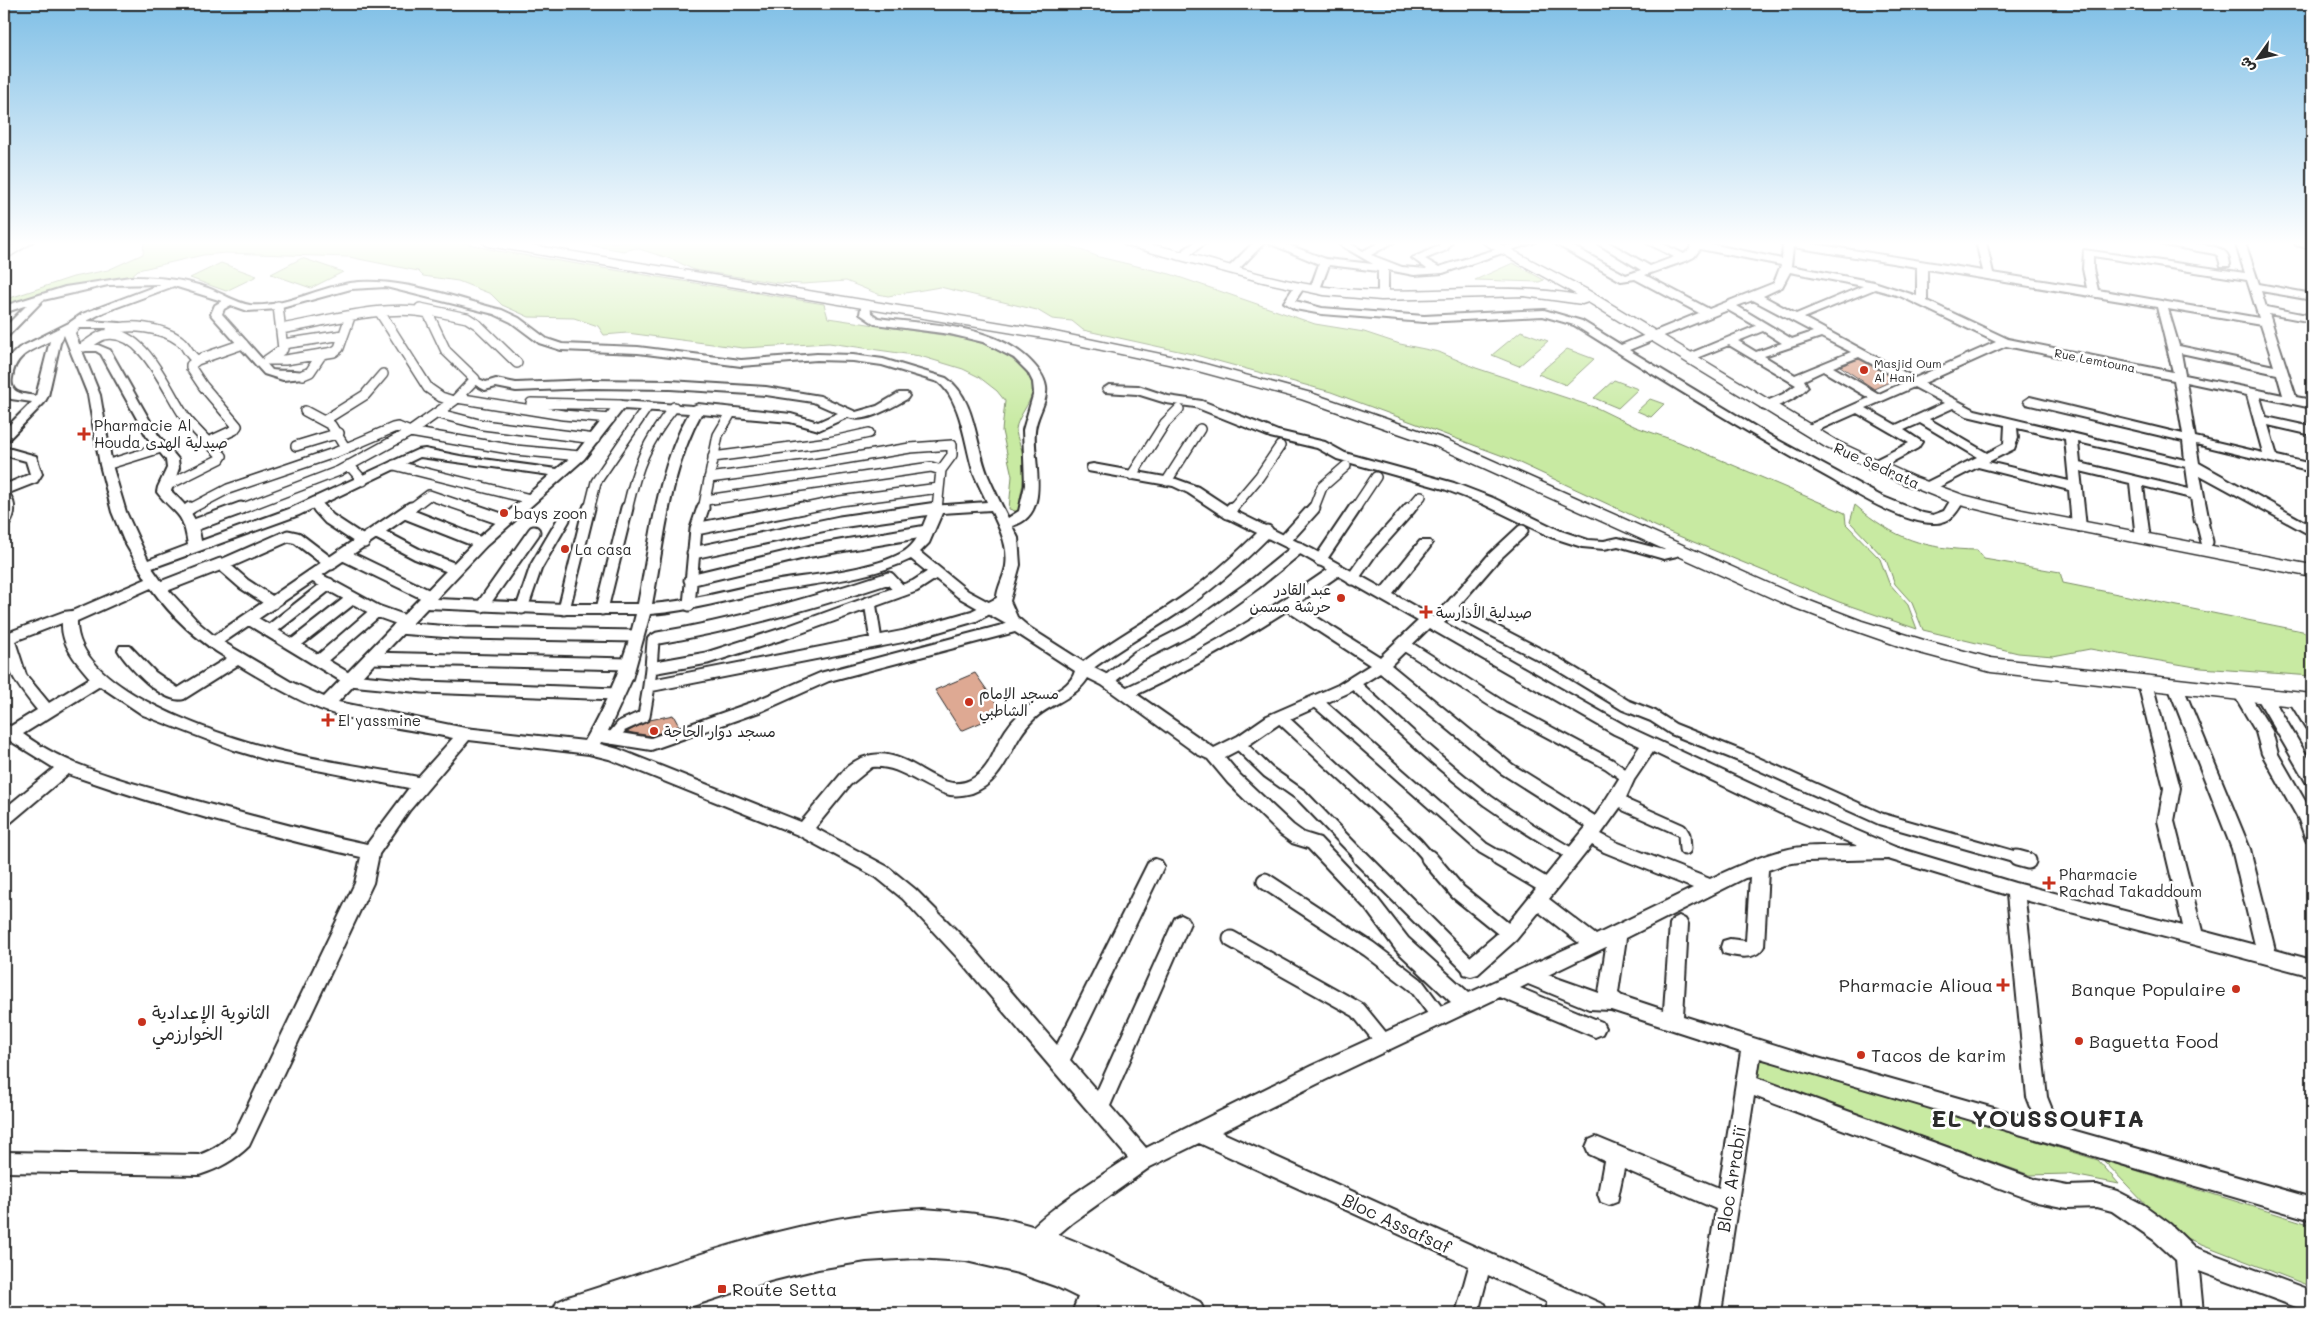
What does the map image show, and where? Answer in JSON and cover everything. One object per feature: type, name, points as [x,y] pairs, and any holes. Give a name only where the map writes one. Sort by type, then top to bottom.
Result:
[{"type":"main road","points":[[568,1313],[626,1308],[824,1250],[890,1242],[1032,1242],[1092,1290],[1189,1313]]},
{"type":"main road","points":[[994,1242],[1142,1313]]},
{"type":"street","points":[[4,310],[24,303]]},
{"type":"street","points":[[4,334],[35,303]]},
{"type":"street","points":[[39,400],[16,396],[7,390],[5,384],[8,364],[23,350],[69,327],[86,315],[122,303]]},
{"type":"street","points":[[226,303],[219,307],[216,314],[243,344],[263,362],[264,369],[275,375],[303,375],[310,372],[322,354]]},
{"type":"street","points":[[239,303],[253,308],[287,303]]},
{"type":"street","points":[[464,303],[498,312],[515,320],[543,341],[561,347],[638,350],[741,363],[841,357],[883,362],[931,375],[948,385],[959,400],[981,475],[994,506],[1011,538],[1014,555],[1003,601],[1014,623]]},
{"type":"street","points":[[863,303],[1057,336],[1153,355],[1306,396],[1460,450],[1823,613],[1923,647],[1991,665],[2312,701]]},
{"type":"street","points":[[1291,303],[1313,310],[1354,315],[1424,319],[1544,313],[1578,323],[1770,441],[1814,466],[1905,512],[1920,517],[1943,518],[1949,514],[1958,499]]},
{"type":"street","points":[[1595,303],[1605,306]]},
{"type":"street","name":"Rue Sedrata","points":[[1600,303],[1808,430],[1874,466],[1958,499],[2079,527],[2312,571]]},
{"type":"street","points":[[1690,303],[1707,313]]},
{"type":"street","points":[[1621,348],[1652,334],[1735,303]]},
{"type":"street","points":[[1768,303],[1952,404],[1980,416],[2192,465],[2312,532]]},
{"type":"street","points":[[1795,318],[1833,303]]},
{"type":"street","name":"Rue Lemtouna","points":[[1927,303],[2005,342],[2312,404]]},
{"type":"street","points":[[2158,303],[2266,323]]},
{"type":"street","points":[[2259,303],[2291,400]]},
{"type":"street","points":[[406,304],[429,312],[446,351],[474,376],[474,381]]},
{"type":"street","points":[[866,304],[865,314],[875,321],[980,337],[999,344],[1020,357],[1034,371],[1039,381],[1040,393],[1029,428],[1031,481],[1027,510],[1018,518],[1005,524]]},
{"type":"street","points":[[2161,304],[2180,377],[2190,439],[2192,465],[2207,542]]},
{"type":"street","points":[[263,362],[281,353],[283,344],[278,306]]},
{"type":"street","points":[[1729,306],[1791,343]]},
{"type":"street","points":[[2261,309],[2312,319]]},
{"type":"street","points":[[281,329],[372,313],[381,314],[400,310],[429,312],[467,318],[517,363]]},
{"type":"street","points":[[381,314],[393,330],[428,388],[441,397],[563,415],[610,419]]},
{"type":"street","points":[[263,362],[334,352],[339,348],[350,317]]},
{"type":"street","points":[[79,347],[120,326]]},
{"type":"street","points":[[4,437],[39,400],[54,343],[69,327],[131,326],[169,335],[181,342],[194,359],[197,360]]},
{"type":"street","points":[[69,327],[69,333],[79,347],[94,395],[106,465],[119,512],[144,566],[157,585],[195,628],[213,643],[286,686],[326,705],[357,713],[465,734],[646,744],[657,743],[756,707],[825,677],[1014,623]]},
{"type":"street","points":[[1690,357],[1731,342],[1764,327]]},
{"type":"street","points":[[1754,356],[1821,333]]},
{"type":"street","points":[[100,336],[120,335],[135,345],[156,367],[185,417],[222,456],[164,487]]},
{"type":"street","points":[[283,344],[344,336]]},
{"type":"street","points":[[1731,342],[1800,383],[1800,390],[1766,406]]},
{"type":"street","points":[[1808,430],[2005,342]]},
{"type":"street","points":[[208,442],[234,430],[238,426],[203,386],[191,365],[197,360],[243,344]]},
{"type":"street","points":[[79,347],[98,348],[106,352],[139,415],[174,464],[164,487],[167,496],[186,512],[192,526],[195,548]]},
{"type":"street","points":[[2174,348],[2280,371]]},
{"type":"street","points":[[1796,379],[1824,366],[1860,353]]},
{"type":"street","points":[[1824,366],[1877,398]]},
{"type":"street","points":[[325,420],[370,393],[378,385],[384,374]]},
{"type":"street","points":[[474,381],[485,386],[496,383],[516,387],[591,384],[692,386],[794,395],[823,402],[855,416],[881,409],[903,396]]},
{"type":"street","points":[[192,526],[309,484],[349,465],[410,432],[455,399],[474,381]]},
{"type":"street","points":[[602,609],[637,468],[657,428],[692,386]]},
{"type":"street","points":[[1109,389],[1138,390],[1198,404],[1274,434],[1321,446],[1341,456],[1449,486],[1488,501],[1556,534],[1587,544],[1623,543],[1658,555],[1672,553],[1675,548]]},
{"type":"street","points":[[2253,392],[2272,458]]},
{"type":"street","points":[[2030,401],[2312,468]]},
{"type":"street","points":[[531,403],[698,408],[731,413],[772,415],[819,426],[847,413]]},
{"type":"street","points":[[1897,429],[1952,404]]},
{"type":"street","points":[[326,705],[504,520],[580,456],[620,405]]},
{"type":"street","points":[[564,609],[596,482],[648,406]]},
{"type":"street","points":[[599,741],[637,636],[644,610],[665,496],[684,431],[698,408]]},
{"type":"street","points":[[1857,408],[1912,438],[1916,444],[1874,466]]},
{"type":"street","points":[[1132,475],[1165,423],[1179,409]]},
{"type":"street","points":[[305,411],[334,426],[346,449]]},
{"type":"street","points":[[436,413],[483,425],[595,439]]},
{"type":"street","points":[[688,605],[696,529],[706,500],[718,435],[731,413]]},
{"type":"street","points":[[1921,419],[1982,460],[2075,487]]},
{"type":"street","points":[[2262,420],[2312,431]]},
{"type":"street","points":[[1928,487],[2010,446],[2012,438],[2011,424]]},
{"type":"street","points":[[186,512],[196,504],[220,493],[346,449],[395,428],[514,450],[580,456]]},
{"type":"street","points":[[1167,481],[1200,430]]},
{"type":"street","points":[[296,446],[339,433]]},
{"type":"street","points":[[713,457],[829,442],[869,433]]},
{"type":"street","points":[[2071,436],[2079,527]]},
{"type":"street","points":[[344,555],[426,599],[482,606],[564,609],[644,610],[688,605],[768,587],[853,573],[895,562],[912,552],[922,542],[937,509],[941,470],[952,455],[950,444],[910,448],[814,464],[709,478]]},
{"type":"street","points":[[1228,513],[1259,477],[1280,446]]},
{"type":"street","points":[[106,465],[161,448]]},
{"type":"street","points":[[4,451],[32,459],[36,474],[32,479],[4,490]]},
{"type":"street","points":[[144,566],[314,503],[414,455],[425,453],[460,460],[546,470],[560,474]]},
{"type":"street","points":[[349,465],[363,480]]},
{"type":"street","points":[[394,465],[427,475],[479,485],[530,499]]},
{"type":"street","points":[[2073,465],[2136,482],[2197,495]]},
{"type":"street","points":[[1285,540],[1314,509],[1322,487],[1346,466]]},
{"type":"street","points":[[706,500],[932,467],[941,470]]},
{"type":"street","points":[[1094,468],[1167,481],[1193,490],[1228,513],[1285,540],[1573,705],[1650,744],[1786,808],[1891,853],[2015,890],[2312,968]]},
{"type":"street","points":[[1320,560],[1376,477]]},
{"type":"street","points":[[2136,482],[2143,539]]},
{"type":"street","points":[[696,529],[840,500],[939,488]]},
{"type":"street","points":[[213,643],[432,494],[504,520]]},
{"type":"street","points":[[4,495],[8,508],[8,515],[4,522]]},
{"type":"street","points":[[1352,579],[1371,552],[1421,496]]},
{"type":"street","points":[[314,503],[329,519],[364,542]]},
{"type":"street","points":[[693,553],[840,522],[937,509],[994,506]]},
{"type":"street","points":[[405,513],[454,534],[481,543]]},
{"type":"street","points":[[522,608],[536,567],[564,519]]},
{"type":"street","points":[[690,580],[811,551],[927,531]]},
{"type":"street","points":[[1214,755],[1238,743],[1280,717],[1353,683],[1381,665],[1403,644],[1450,608],[1494,557],[1522,531]]},
{"type":"street","points":[[482,606],[534,532]]},
{"type":"street","points":[[804,830],[852,772],[873,760],[887,760],[952,789],[970,787],[980,782],[993,771],[1003,755],[1008,740],[1029,715],[1040,706],[1073,687],[1082,675],[1083,669],[1100,654],[1186,601],[1246,552],[1267,532]]},
{"type":"street","points":[[377,533],[417,554],[455,569]]},
{"type":"street","points":[[70,618],[214,565],[222,565],[288,536],[297,538],[331,564]]},
{"type":"street","points":[[1383,597],[1425,544]]},
{"type":"street","points":[[1107,681],[1137,657],[1192,629],[1256,583],[1299,548]]},
{"type":"street","points":[[912,552],[935,573],[963,594],[1014,623],[1083,669],[1107,681],[1203,750],[1214,755],[1234,780],[1287,830],[1298,838],[1314,843],[1371,903],[1402,944],[1466,1003]]},
{"type":"street","points":[[222,565],[244,584],[273,603]]},
{"type":"street","points":[[1125,694],[1168,674],[1286,604],[1337,570]]},
{"type":"street","points":[[651,668],[707,658],[785,633],[831,615],[901,592],[915,586],[935,573]]},
{"type":"street","points":[[313,576],[402,625],[465,633],[637,636]]},
{"type":"street","points":[[599,741],[622,726],[644,716],[653,641],[658,638],[708,630],[802,606],[888,578],[891,578],[901,592]]},
{"type":"street","points":[[269,631],[329,584]]},
{"type":"street","points":[[293,646],[353,598]]},
{"type":"street","points":[[649,686],[905,636],[960,621],[990,609],[1003,601]]},
{"type":"street","points":[[870,602],[876,641]]},
{"type":"street","points":[[1286,604],[1381,665],[1507,769],[1594,831],[1610,847],[1710,887]]},
{"type":"street","points":[[1450,608],[1556,663],[1625,705],[1653,716],[1673,729],[1743,757],[1882,819],[2028,861]]},
{"type":"street","points":[[319,661],[377,611]]},
{"type":"street","points":[[48,712],[19,677],[6,639],[63,616],[68,615],[70,618]]},
{"type":"street","points":[[70,618],[68,632],[71,641],[100,679],[149,711],[240,746],[279,757],[422,784]]},
{"type":"street","points":[[249,619],[350,680],[423,687],[616,694]]},
{"type":"street","points":[[1403,644],[1502,706],[1609,764],[1627,777]]},
{"type":"street","points":[[125,650],[131,659],[155,680],[179,694],[238,658]]},
{"type":"street","points":[[370,658],[628,664]]},
{"type":"street","points":[[7,732],[48,712],[100,679]]},
{"type":"street","points":[[1353,683],[1413,740],[1457,777],[1510,816],[1575,856]]},
{"type":"street","points":[[2146,683],[2172,788],[2166,821],[2170,842],[2195,938]]},
{"type":"street","points":[[2176,686],[2226,818],[2241,849],[2267,956]]},
{"type":"street","points":[[2241,694],[2264,731],[2270,754],[2306,819],[2312,835]]},
{"type":"street","points":[[2264,696],[2312,778]]},
{"type":"street","points":[[2296,699],[2312,724]]},
{"type":"street","points":[[1316,701],[1483,848],[1542,894],[1594,944]]},
{"type":"street","points":[[1280,717],[1416,844],[1458,892],[1510,934]]},
{"type":"street","points":[[7,732],[66,767],[142,793],[311,839],[371,852]]},
{"type":"street","points":[[4,1162],[199,1164],[210,1162],[242,1139],[364,883],[371,852],[395,817],[465,734]]},
{"type":"street","points":[[599,741],[612,753],[641,763],[804,830],[882,872],[909,894],[970,958],[1143,1160]]},
{"type":"street","points":[[1238,743],[1268,772],[1314,807],[1421,920],[1471,968],[1510,934],[1575,856],[1618,797],[1627,777],[1650,744]]},
{"type":"street","points":[[4,818],[66,767]]},
{"type":"street","points":[[1618,797],[1627,806],[1681,830],[1684,835],[1685,849]]},
{"type":"street","points":[[1032,1242],[1065,1214],[1143,1160],[1384,1042],[1618,933],[1710,887],[1785,857],[1807,854],[1891,853]]},
{"type":"street","points":[[1059,1061],[1114,955],[1155,866]]},
{"type":"street","points":[[1730,947],[1750,949],[1755,946],[1759,866]]},
{"type":"street","points":[[1265,881],[1369,949],[1416,985],[1439,1016]]},
{"type":"street","points":[[2015,890],[2037,1097],[2045,1118],[2057,1134]]},
{"type":"street","points":[[1099,1109],[1181,923]]},
{"type":"street","points":[[1673,1021],[1679,924]]},
{"type":"street","points":[[1612,1000],[1608,992],[1618,933]]},
{"type":"street","points":[[1231,939],[1358,1010],[1384,1042]]},
{"type":"street","points":[[1528,975],[1589,1000],[1599,1002],[1612,1000],[1814,1066],[2057,1134],[2312,1209]]},
{"type":"street","points":[[1499,988],[1595,1028]]},
{"type":"street","name":"Bloc Arrabiï","points":[[1710,1313],[1752,1045]]},
{"type":"street","points":[[1746,1084],[2037,1191],[2067,1197],[2097,1196],[2117,1202],[2162,1232],[2187,1255],[2312,1302]]},
{"type":"street","name":"Bloc Assafsaf","points":[[1198,1132],[1481,1261],[1555,1304],[1596,1313]]},
{"type":"street","points":[[1596,1147],[1728,1204]]},
{"type":"street","points":[[1609,1194],[1616,1156]]},
{"type":"street","points":[[2187,1255],[2192,1313]]},
{"type":"street","points":[[1467,1313],[1481,1261]]},
{"type":"green space","points":[[4,303],[15,303],[4,307]]},
{"type":"green space","points":[[500,303],[821,303],[824,304],[828,318],[969,339],[988,346],[1020,365],[1032,383],[1031,398],[1016,429],[1024,465],[1024,479],[1018,512],[1009,509],[1012,476],[1002,431],[1005,401],[997,391],[979,377],[963,369],[920,356],[829,343],[743,348],[627,333],[604,335],[598,326],[574,318],[529,317]]},
{"type":"green space","points":[[1009,303],[1255,303],[1315,324],[1364,332],[1400,344],[1439,352],[1476,368],[1597,408],[1636,427],[1679,442],[1845,513],[1846,524],[1880,559],[1889,583],[1908,605],[1917,629],[1839,602],[1657,527],[1511,459],[1331,392],[1192,354],[1083,330],[1072,321],[1052,319],[1037,310]]},
{"type":"green space","points":[[1521,331],[1548,341],[1519,366],[1492,355]]},
{"type":"green space","points":[[1567,349],[1594,359],[1566,385],[1538,374]]},
{"type":"green space","points":[[1614,380],[1638,389],[1618,408],[1594,398]]},
{"type":"green space","points":[[1650,399],[1664,404],[1651,417],[1637,411]]},
{"type":"green space","points":[[1855,505],[1883,526],[1911,540],[1941,547],[1977,550],[1984,559],[2060,572],[2063,583],[2312,633],[2312,676],[2201,668],[2090,649],[2053,656],[2018,653],[1923,630],[1912,603],[1895,584],[1886,560],[1850,522]]},
{"type":"green space","points":[[1750,1053],[2098,1160],[2119,1184],[2068,1174],[2030,1175],[1745,1074]]},
{"type":"green space","points":[[2103,1160],[2312,1225],[2312,1287],[2173,1233]]},
{"type":"building","name":"Masjid Oum Al Hani","points":[[1859,359],[1896,379],[1874,389],[1840,366]]},
{"type":"building","name":"مسجد الإمام الشاطبي","points":[[975,673],[1003,713],[961,731],[935,690]]},
{"type":"building","points":[[673,715],[679,726],[651,736],[627,732],[650,720]]},
{"type":"place","name":"Masjid Oum Al Hani","points":[[1864,370]]},
{"type":"place","name":"Pharmacie Al Houda صيدلية الهدى","points":[[84,434]]},
{"type":"place","name":"bays zoon","points":[[504,513]]},
{"type":"place","name":"La casa","points":[[565,549]]},
{"type":"place","name":"عبد القادر حرشة مسمن","points":[[1341,598]]},
{"type":"place","name":"صيدلية الأدارسة","points":[[1426,612]]},
{"type":"place","name":"مسجد الإمام الشاطبي","points":[[969,702]]},
{"type":"place","name":"El yassmine","points":[[328,720]]},
{"type":"place","name":"مسجد دوار الحاجة","points":[[654,731]]},
{"type":"place","name":"Pharmacie Rachad Takaddoum","points":[[2049,883]]},
{"type":"place","name":"Pharmacie Alioua","points":[[2003,985]]},
{"type":"place","name":"Banque Populaire","points":[[2236,989]]},
{"type":"place","name":"الثانوية الإعدادية الخوارزمي","points":[[142,1022]]},
{"type":"place","name":"Baguetta Food","points":[[2079,1041]]},
{"type":"place","name":"Tacos de karim","points":[[1861,1055]]},
{"type":"place","name":"Route Setta","points":[[722,1289]]},
{"type":"district","name":"EL YOUSSOUFIA","points":[[2038,1117]]}]
